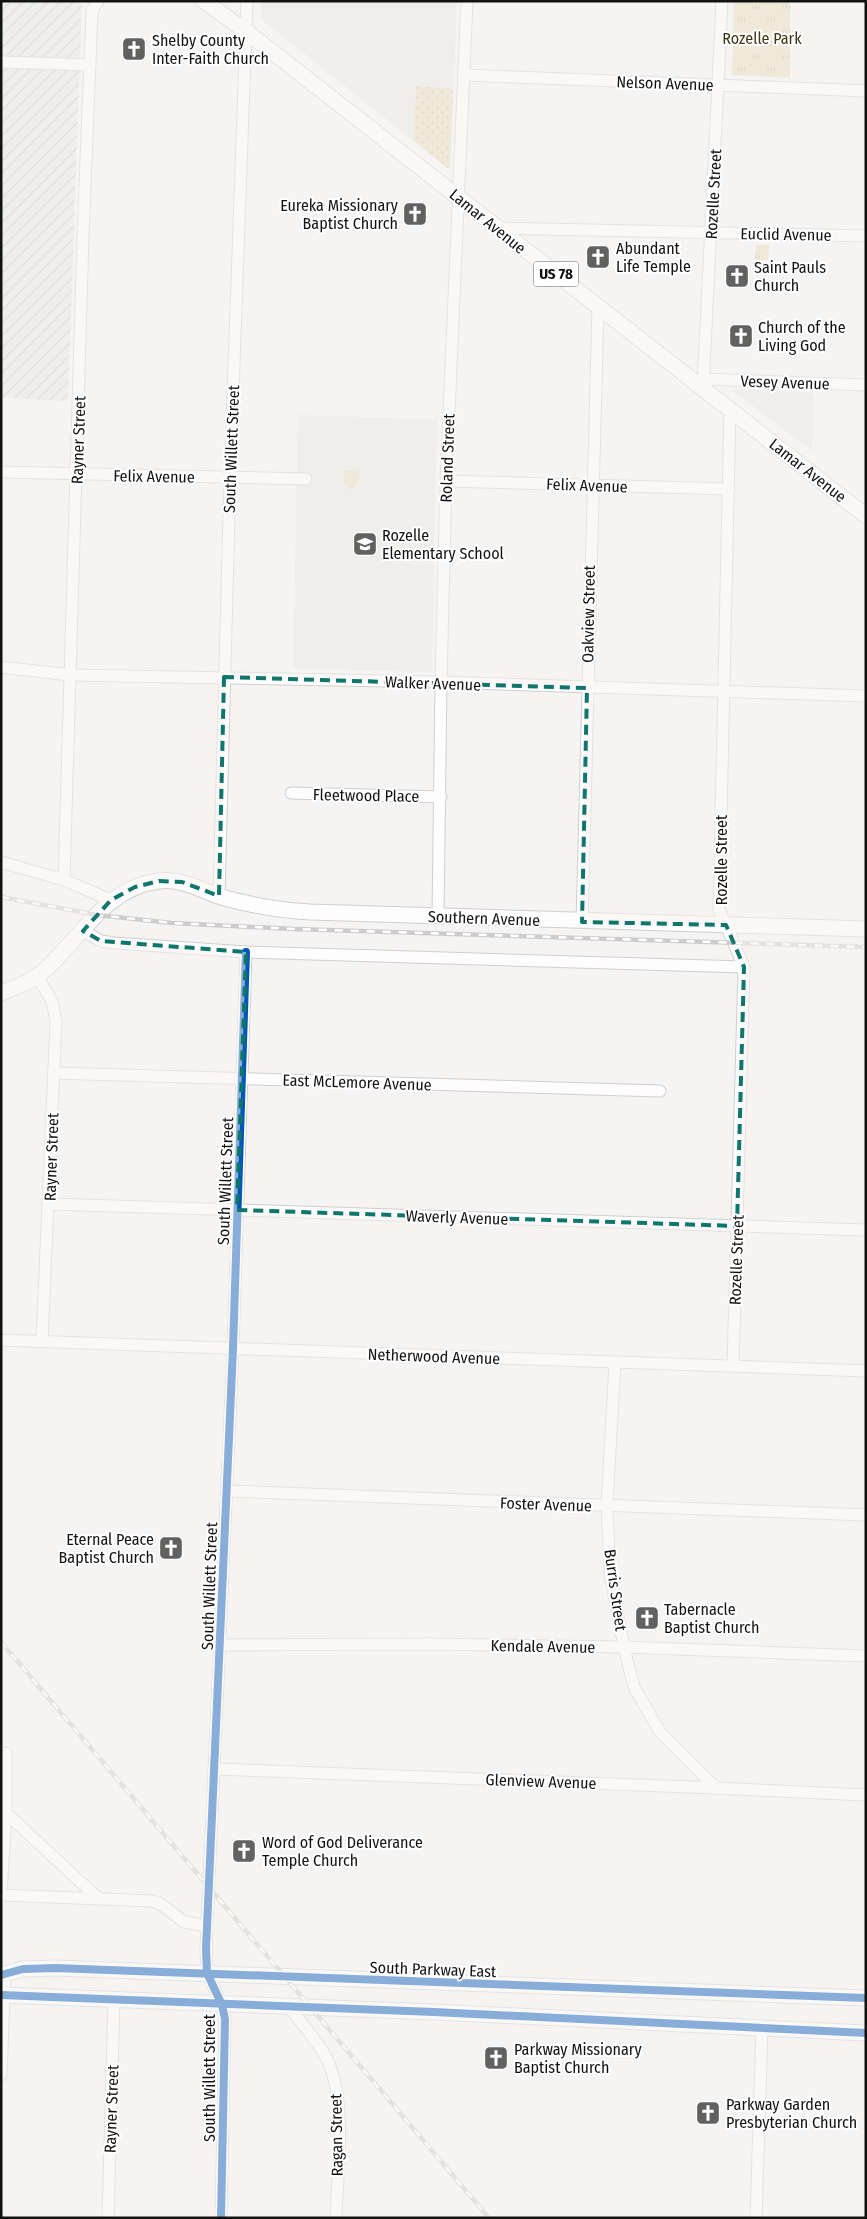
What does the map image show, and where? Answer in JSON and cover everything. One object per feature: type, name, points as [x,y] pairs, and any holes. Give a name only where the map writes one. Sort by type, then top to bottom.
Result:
[{"type":"main road","name":"Lamar Avenue","points":[[204,1],[598,307],[703,383],[730,408],[866,516]]},
{"type":"main road","name":"Southern Avenue","points":[[83,931],[111,900],[135,887],[159,881],[182,882],[219,896],[266,909],[582,922],[866,929]]},
{"type":"main road","points":[[1,992],[16,988],[37,976],[83,931]]},
{"type":"main road","name":"South Parkway East","points":[[3,1973],[23,1969],[55,1968],[866,1998]]},
{"type":"main road","points":[[3,1995],[222,2005],[288,2006],[866,2033]]},
{"type":"street","name":"Rayner Street","points":[[64,880],[92,11],[98,1]]},
{"type":"street","name":"South Willett Street","points":[[219,896],[230,477],[247,1]]},
{"type":"street","name":"Roland Street","points":[[438,916],[446,481],[467,1]]},
{"type":"street","name":"Rozelle Street","points":[[703,383],[722,1]]},
{"type":"street","points":[[1,62],[90,65]]},
{"type":"street","name":"Nelson Avenue","points":[[464,76],[866,91]]},
{"type":"street","name":"Euclid Avenue","points":[[496,228],[866,236]]},
{"type":"street","name":"Oakview Street","points":[[582,922],[586,688],[598,307]]},
{"type":"street","name":"Vesey Avenue","points":[[703,383],[866,385]]},
{"type":"street","name":"Rozelle Street","points":[[730,408],[719,909],[744,967],[733,1366]]},
{"type":"street","name":"Felix Avenue","points":[[1,472],[306,479]]},
{"type":"street","name":"Felix Avenue","points":[[446,481],[728,489]]},
{"type":"street","name":"Walker Avenue","points":[[1,667],[70,675],[441,682],[866,696]]},
{"type":"street","name":"Fleetwood Place","points":[[291,794],[441,797]]},
{"type":"street","points":[[1,862],[64,880],[111,900]]},
{"type":"street","points":[[83,931],[101,941],[115,943],[246,952],[744,967]]},
{"type":"street","name":"South Willett Street","points":[[221,2218],[225,2019],[222,2005],[207,1973],[207,1926],[233,1348],[246,952]]},
{"type":"street","name":"Rayner Street","points":[[37,976],[52,1001],[56,1022],[42,1341]]},
{"type":"street","name":"East McLemore Avenue","points":[[53,1073],[660,1091]]},
{"type":"street","name":"Waverly Avenue","points":[[49,1204],[866,1230]]},
{"type":"street","name":"Netherwood Avenue","points":[[1,1340],[866,1371]]},
{"type":"street","name":"Burris Street","points":[[615,1362],[607,1506],[610,1573],[624,1647],[634,1687],[660,1732],[716,1788]]},
{"type":"street","name":"Foster Avenue","points":[[227,1491],[866,1515]]},
{"type":"street","name":"Kendale Avenue","points":[[221,1645],[428,1644],[624,1647],[866,1656]]},
{"type":"street","points":[[6,1753],[6,1813],[1,1895],[153,1901],[162,1905],[184,1922],[207,1926]]},
{"type":"street","name":"Glenview Avenue","points":[[215,1770],[866,1795]]},
{"type":"street","points":[[6,1813],[99,1899]]},
{"type":"street","points":[[1,2075],[3,1973]]},
{"type":"street","name":"Rayner Street","points":[[108,2218],[114,2000]]},
{"type":"street","name":"Ragan Street","points":[[288,2006],[324,2053],[335,2081],[339,2106],[336,2218]]},
{"type":"street","points":[[756,2218],[762,2027]]},
{"type":"highlighted area","points":[[224,677],[587,688],[582,922],[726,925],[744,967],[737,1226],[237,1210],[246,952],[101,941],[83,931],[111,900],[135,887],[159,881],[182,882],[219,896]]},
{"type":"shaded area","points":[[1,1],[82,1],[68,401],[1,398]]},
{"type":"shaded area","points":[[261,1],[457,1],[450,170],[261,19]]},
{"type":"shaded area","points":[[734,389],[814,393],[812,451],[733,391]]},
{"type":"shaded area","name":"Rozelle Elementary School","points":[[298,415],[437,419],[432,672],[293,669]]},
{"type":"green space","name":"Rozelle Park","points":[[734,1],[790,1],[790,78],[732,75]]},
{"type":"green space","points":[[416,86],[453,89],[450,167],[447,168],[414,141]]},
{"type":"green space","points":[[756,245],[769,245],[768,260],[755,260]]},
{"type":"green space","points":[[345,471],[358,471],[358,485],[355,485],[354,489],[347,489],[347,485],[344,484]]},
{"type":"railway","points":[[1,897],[97,915],[172,923],[294,929],[866,947]]},
{"type":"railway","points":[[1,1642],[489,2218]]},
{"type":"cycle path","points":[[221,2218],[225,2019],[222,2005],[207,1973],[206,1949],[233,1348],[246,952]]},
{"type":"cycle path","points":[[1,1975],[23,1969],[55,1968],[866,1998]]},
{"type":"cycle path","points":[[1,1995],[434,2012],[866,2033]]},
{"type":"place","name":"Shelby County Inter-Faith Church","points":[[134,49]]},
{"type":"place","name":"Eureka Missionary Baptist Church","points":[[415,214]]},
{"type":"place","name":"Abundant Life Temple","points":[[598,257]]},
{"type":"place","name":"Saint Pauls Church","points":[[737,276]]},
{"type":"place","name":"Church of the Living God","points":[[741,336]]},
{"type":"place","name":"Rozelle Elementary School","points":[[365,544]]},
{"type":"place","name":"Eternal Peace Baptist Church","points":[[171,1548]]},
{"type":"place","name":"Tabernacle Baptist Church","points":[[647,1618]]},
{"type":"place","name":"Word of God Deliverance Temple Church","points":[[244,1851]]},
{"type":"place","name":"Parkway Missionary Baptist Church","points":[[496,2058]]},
{"type":"place","name":"Parkway Garden Presbyterian Church","points":[[708,2113]]}]
